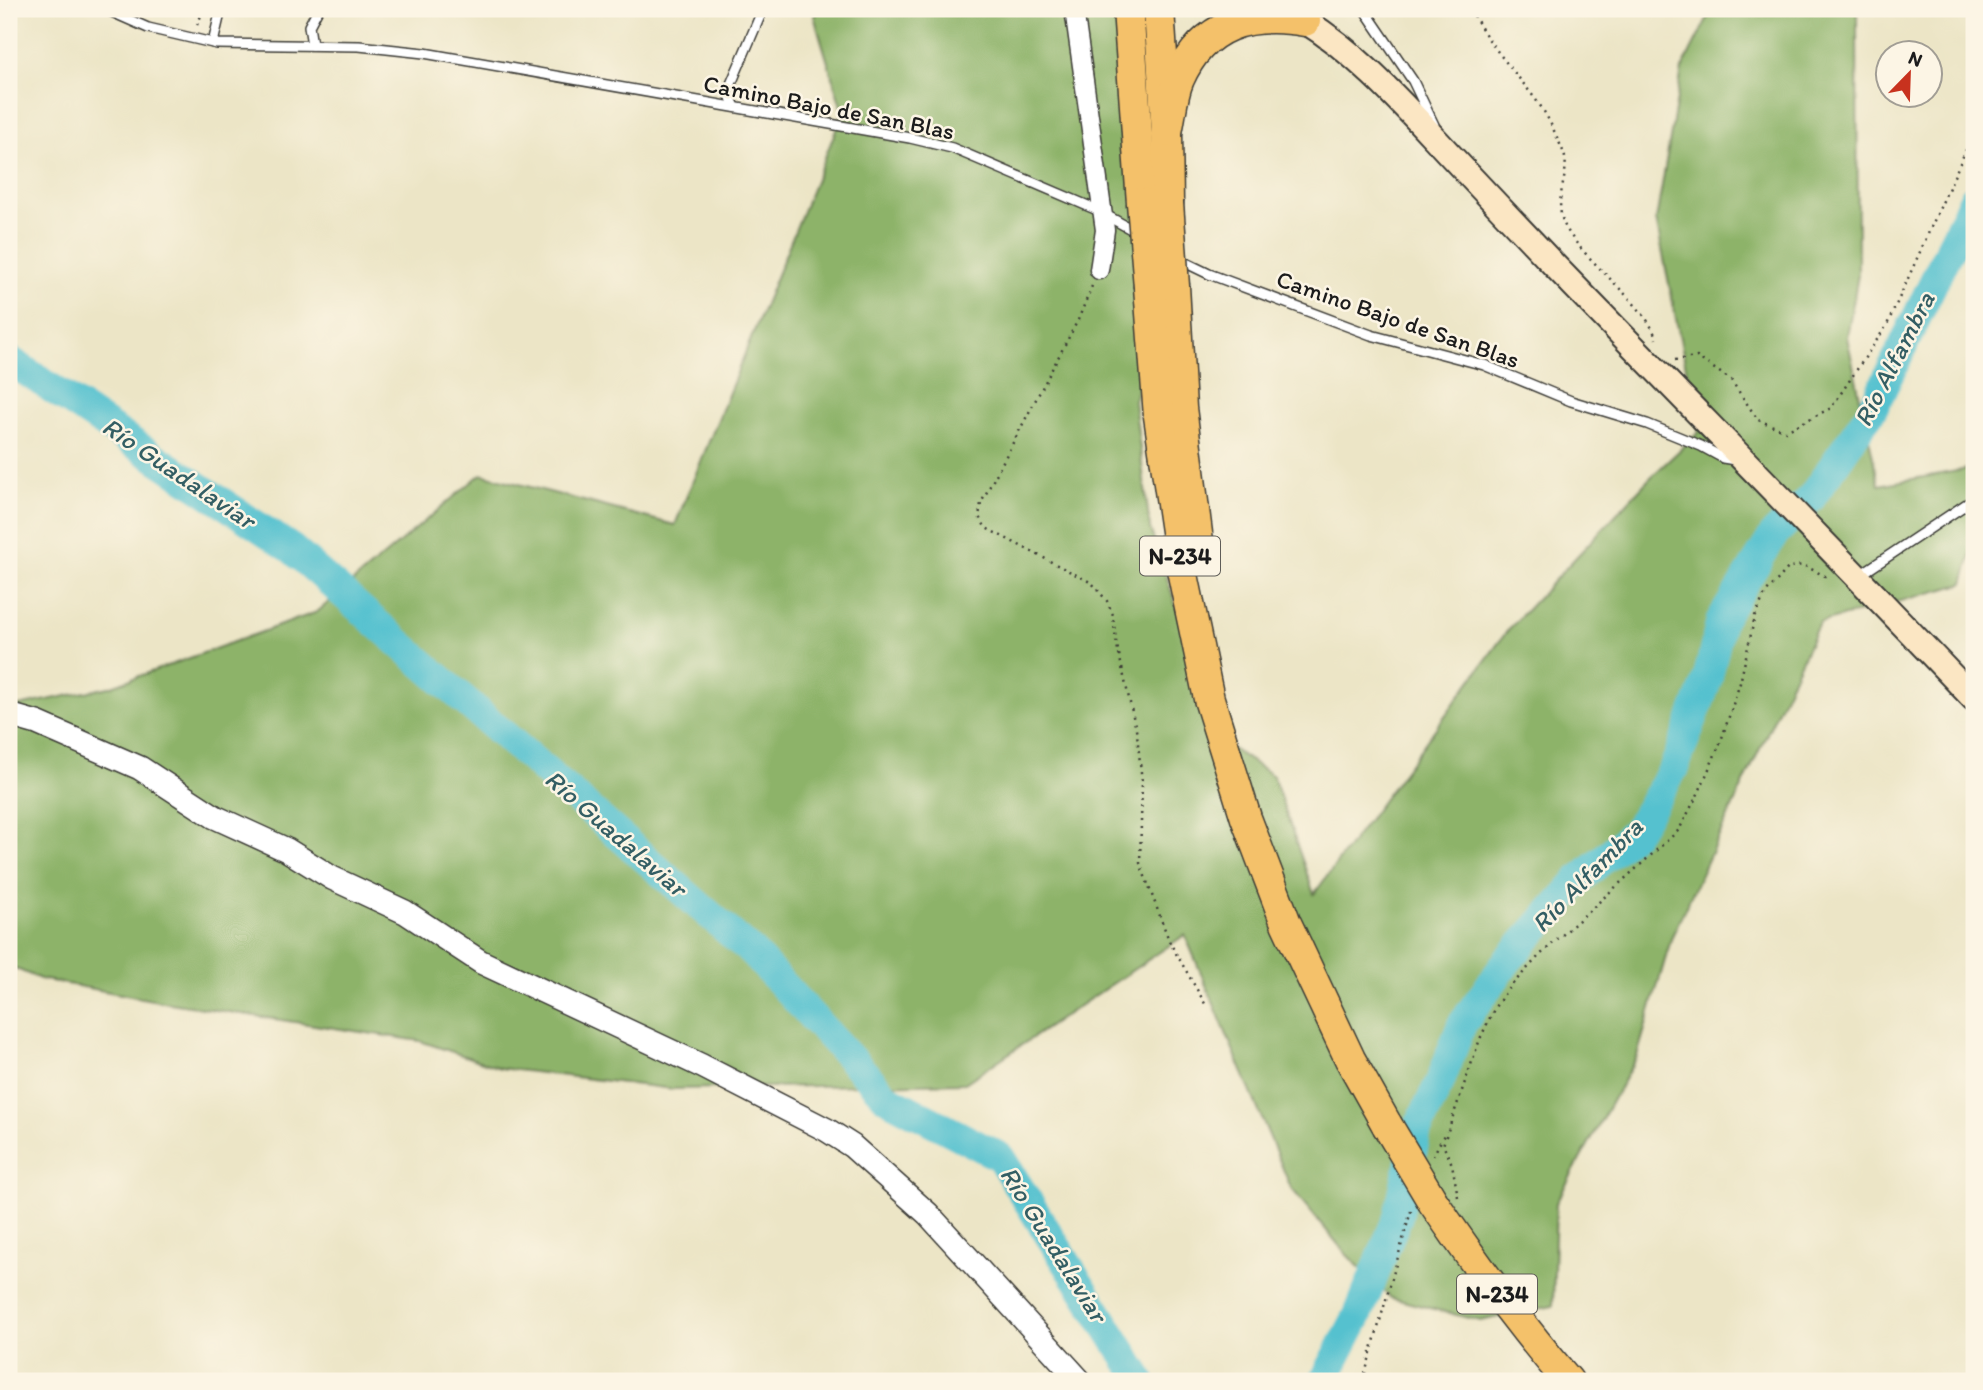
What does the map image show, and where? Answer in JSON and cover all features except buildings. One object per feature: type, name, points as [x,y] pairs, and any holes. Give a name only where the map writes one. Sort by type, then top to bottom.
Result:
[{"type":"highway","name":"N-234","points":[[1128,9],[1155,203],[1161,287],[1159,416],[1181,565],[1209,699],[1246,818],[1286,923],[1349,1059],[1430,1207],[1568,1381]]},
{"type":"highway","name":"N-234","points":[[1155,203],[1167,132],[1159,9]]},
{"type":"highway","points":[[1167,132],[1178,80],[1200,43],[1236,21],[1289,14]]},
{"type":"main road","points":[[1289,14],[1322,31],[1360,64],[1859,576],[1974,699]]},
{"type":"street","points":[[1074,9],[1105,230],[1099,270]]},
{"type":"street","points":[[9,715],[37,723],[140,768],[215,817],[287,850],[332,878],[405,912],[481,962],[702,1066],[827,1130],[852,1146],[928,1214],[1080,1381]]},
{"type":"lane","name":"Camino Bajo de San Blas","points":[[105,9],[148,28],[213,43],[359,46],[424,53],[910,138],[952,148],[1103,214],[1152,242]]},
{"type":"lane","points":[[213,43],[221,9]]},
{"type":"lane","points":[[313,45],[309,26],[318,9]]},
{"type":"lane","points":[[736,107],[728,91],[763,9]]},
{"type":"lane","points":[[1364,9],[1413,82],[1450,154]]},
{"type":"lane","name":"Camino Bajo de San Blas","points":[[1163,249],[1209,274],[1371,335],[1484,365],[1571,401],[1647,424],[1723,458],[1747,462]]},
{"type":"lane","points":[[1859,576],[1974,499]]},
{"type":"path","points":[[193,38],[204,9]]},
{"type":"path","points":[[1471,9],[1515,75],[1540,104],[1553,127],[1566,158],[1559,203],[1566,229],[1581,250],[1648,321],[1656,336],[1651,363],[1697,357],[1731,380],[1758,419],[1786,431],[1831,408],[1887,325],[1974,132]]},
{"type":"path","points":[[1099,270],[1078,320],[981,503],[979,517],[986,528],[1092,583],[1107,601],[1137,734],[1142,782],[1140,863],[1170,943],[1207,1007]]},
{"type":"path","points":[[1363,1381],[1430,1207],[1456,1206],[1458,1195],[1452,1164],[1443,1145],[1487,1022],[1508,989],[1540,955],[1679,830],[1721,741],[1740,683],[1755,616],[1772,584],[1789,567],[1803,565],[1833,582]]},
{"type":"path","points":[[1432,1160],[1450,1126]]},
{"type":"green space","points":[[819,9],[1148,9],[1176,257],[1134,401],[1150,528],[1222,742],[1273,776],[1314,894],[1508,630],[1650,478],[1699,432],[1656,220],[1682,69],[1712,9],[1857,9],[1858,275],[1847,337],[1879,485],[1974,468],[1974,545],[1963,584],[1819,623],[1672,936],[1637,1056],[1556,1203],[1553,1306],[1480,1321],[1391,1298],[1347,1255],[1291,1188],[1185,935],[965,1083],[673,1089],[500,1068],[420,1041],[163,1002],[40,979],[9,966],[9,708],[109,687],[317,612],[481,474],[675,525],[843,113],[814,16]]},
{"type":"waterway","name":"Río Alfambra","points":[[1324,1381],[1358,1315],[1398,1216],[1417,1130],[1440,1082],[1462,1024],[1508,960],[1580,879],[1636,831],[1674,768],[1707,681],[1721,620],[1775,533],[1811,498],[1873,408],[1974,198]]},
{"type":"waterway","name":"Río Guadalaviar","points":[[9,360],[292,549],[753,953],[887,1098],[1000,1157],[1141,1381]]}]
